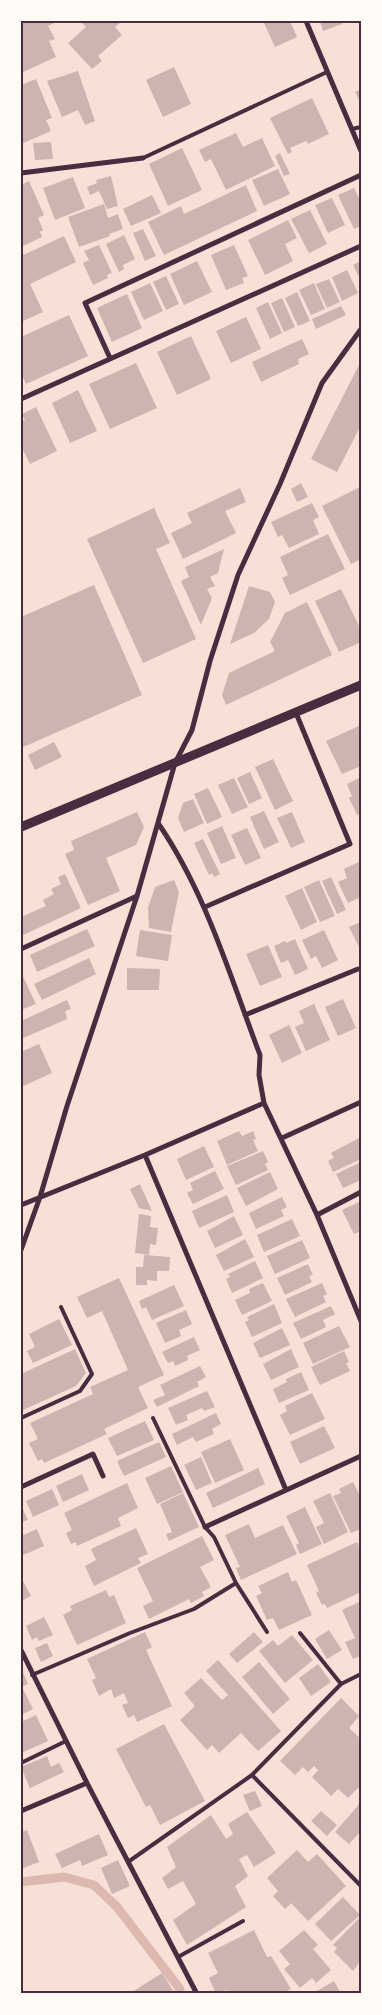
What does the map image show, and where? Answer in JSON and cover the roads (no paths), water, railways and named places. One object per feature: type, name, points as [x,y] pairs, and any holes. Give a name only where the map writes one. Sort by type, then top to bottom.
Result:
[{"type":"street","points":[[306,21],[361,151]]},
{"type":"street","points":[[21,173],[144,158]]},
{"type":"street","points":[[110,358],[85,303],[361,175]]},
{"type":"street","points":[[21,399],[361,246]]},
{"type":"street","points":[[21,1250],[40,1197],[67,1106],[136,896],[174,763],[192,730],[210,661],[238,575],[280,484],[322,383],[361,329]]},
{"type":"street","points":[[21,827],[361,685]]},
{"type":"street","points":[[205,907],[350,844],[296,713]]},
{"type":"street","points":[[158,823],[173,844],[205,907],[260,1055],[259,1075],[264,1103],[317,1215],[361,1320]]},
{"type":"street","points":[[21,949],[136,896]]},
{"type":"street","points":[[245,1015],[358,969]]},
{"type":"street","points":[[282,1138],[361,1102]]},
{"type":"street","points":[[21,1204],[146,1155],[264,1103]]},
{"type":"street","points":[[146,1155],[286,1490]]},
{"type":"street","points":[[317,1215],[361,1192]]},
{"type":"street","points":[[21,1487],[93,1454],[103,1476]]},
{"type":"street","points":[[205,1527],[361,1456]]},
{"type":"street","points":[[21,1650],[86,1783],[197,1994]]},
{"type":"street","points":[[21,1811],[86,1783]]},
{"type":"lane","points":[[144,158],[327,72]]},
{"type":"lane","points":[[352,129],[361,127]]},
{"type":"lane","points":[[21,1418],[80,1390],[92,1374],[61,1307]]},
{"type":"lane","points":[[153,1418],[205,1527],[214,1537],[236,1584],[267,1632]]},
{"type":"lane","points":[[32,1675],[130,1633],[194,1609],[236,1584]]},
{"type":"lane","points":[[300,1633],[341,1684]]},
{"type":"lane","points":[[128,1862],[252,1775],[341,1684],[361,1674]]},
{"type":"lane","points":[[21,1763],[66,1741]]},
{"type":"lane","points":[[252,1775],[361,1886]]},
{"type":"lane","points":[[178,1957],[244,1921]]},
{"type":"waterway","points":[[21,1882],[64,1877],[94,1885],[117,1907],[180,1989]]}]
